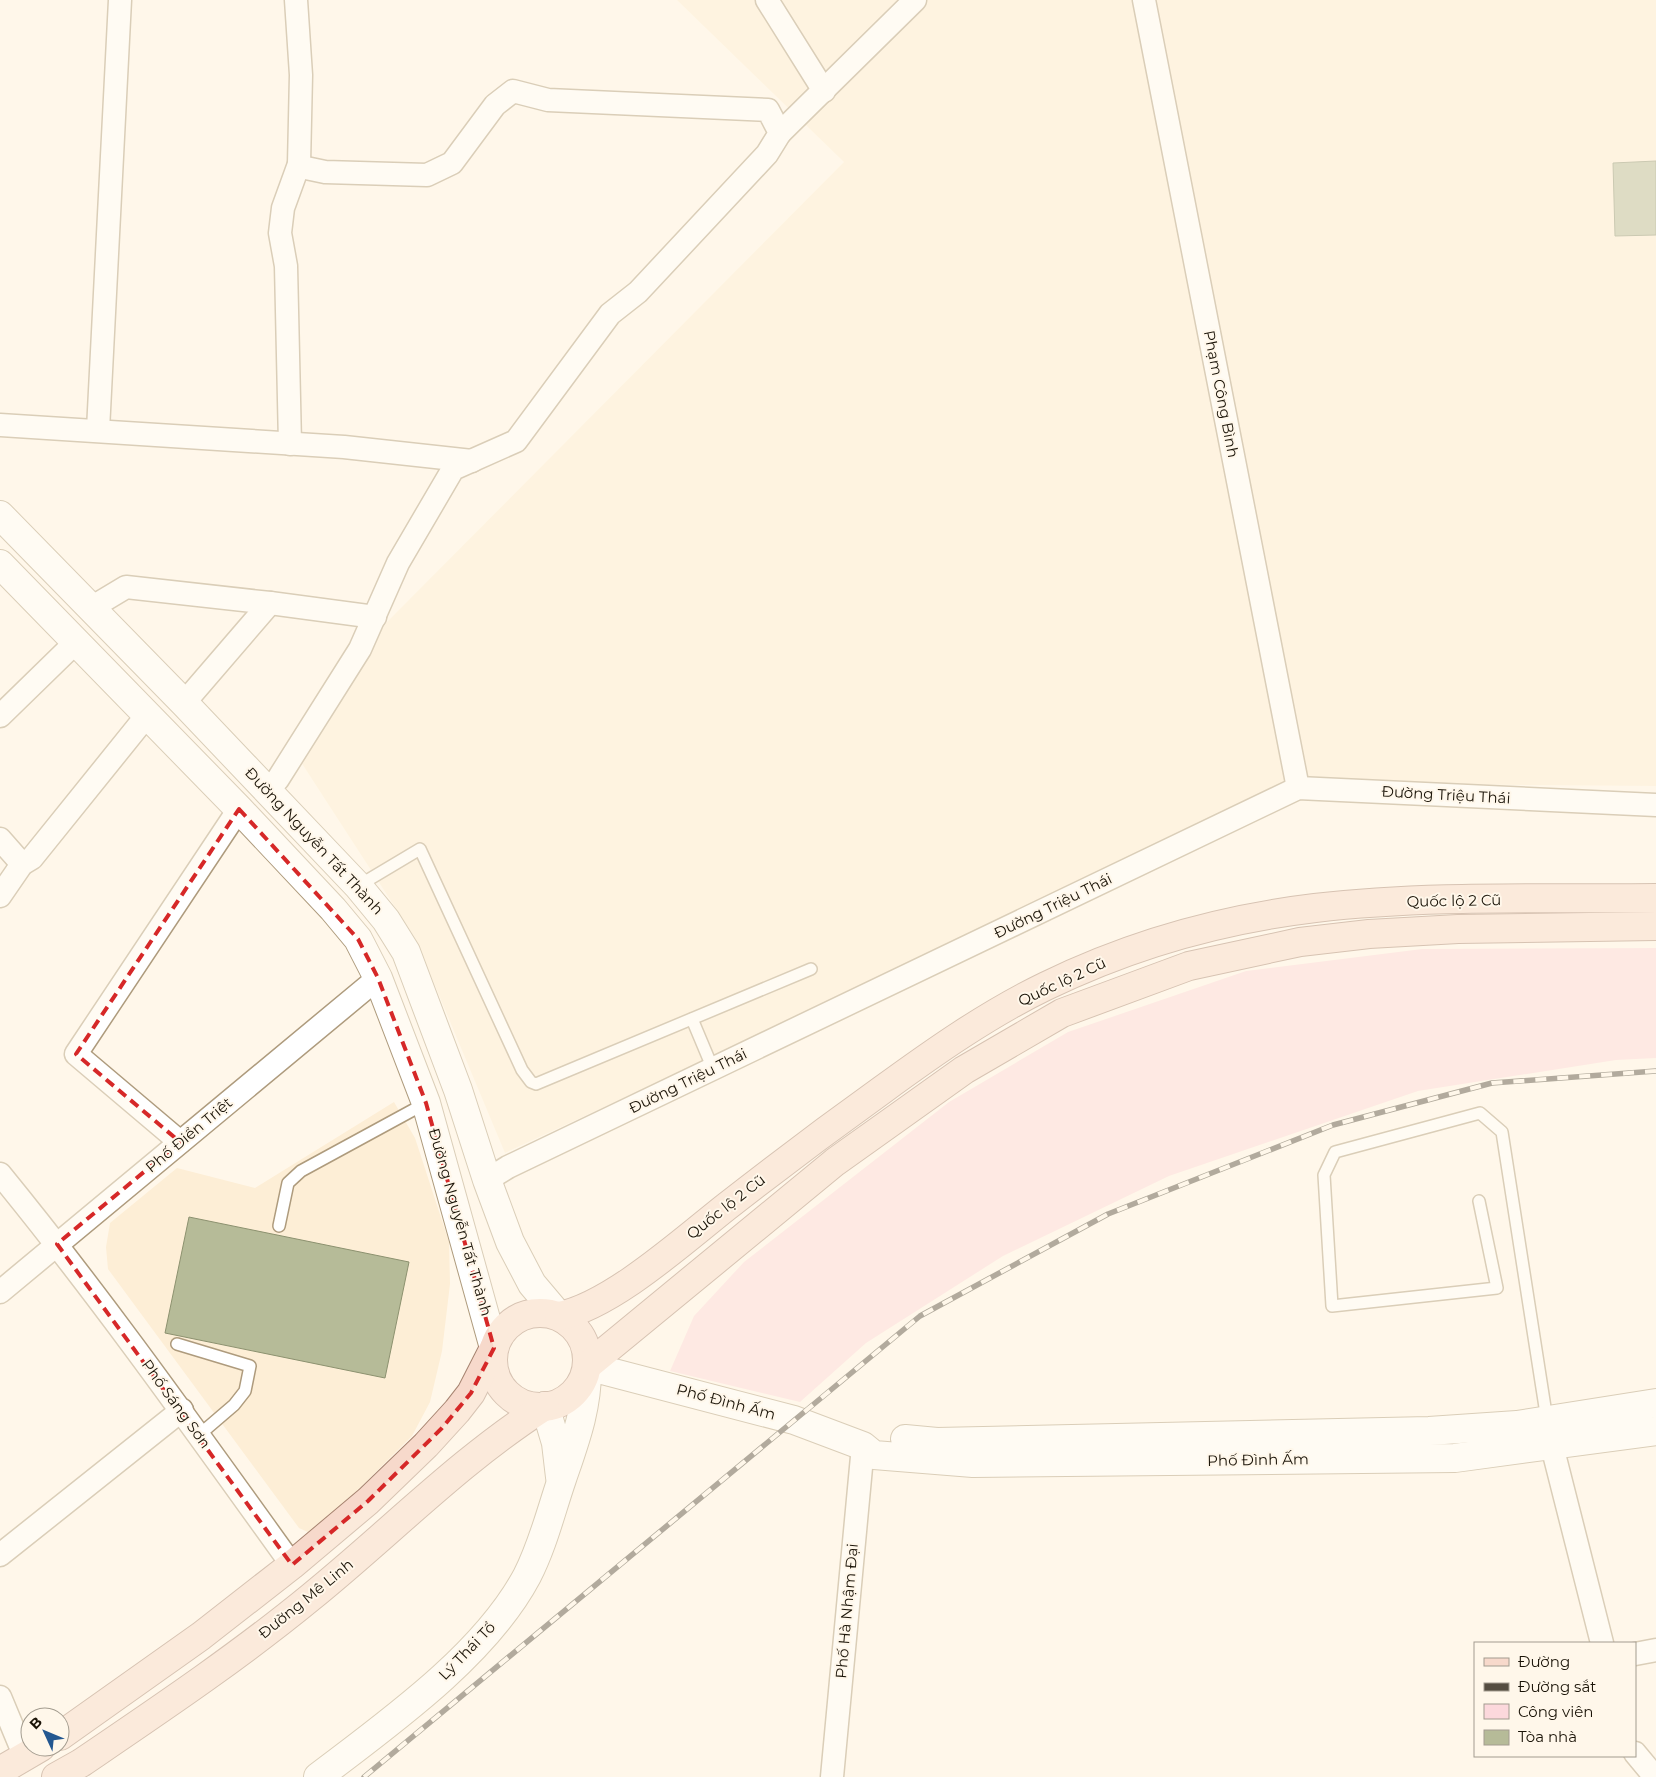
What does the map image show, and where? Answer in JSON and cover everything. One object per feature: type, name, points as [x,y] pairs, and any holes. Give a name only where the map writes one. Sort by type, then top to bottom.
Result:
[{"type":"main road","name":"Đường Nguyễn Tất Thành","points":[[0,516],[184,703],[358,886],[386,920],[406,952],[458,1090],[486,1180],[521,1264],[532,1284],[559,1316]]},
{"type":"main road","name":"Đường Nguyễn Tất Thành","points":[[0,564],[239,809],[358,939],[378,978],[426,1102],[494,1348]]},
{"type":"main road","name":"Quốc lộ 2 Cũ","points":[[559,1316],[591,1305],[640,1273],[815,1139],[948,1043],[1047,985],[1126,953],[1216,926],[1316,908],[1384,903],[1656,898]]},
{"type":"main road","name":"Quốc lộ 2 Cũ","points":[[587,1366],[835,1162],[964,1070],[1062,1013],[1189,966],[1300,942],[1369,934],[1458,929],[1656,926]]},
{"type":"main road","points":[[70,1729],[194,1642],[292,1565],[368,1501],[442,1428],[471,1393],[501,1334],[519,1318],[543,1312],[559,1316],[572,1324],[581,1336],[586,1350],[587,1366],[582,1380],[573,1393],[560,1402],[545,1406],[523,1404],[505,1391],[494,1371],[494,1348]]},
{"type":"main road","name":"Phố Đình Ấm","points":[[587,1366],[794,1420],[863,1446],[874,1455],[973,1463],[1455,1458],[1656,1432]]},
{"type":"main road","name":"Lý Thái Tổ","points":[[318,1777],[391,1722],[435,1684],[493,1625],[517,1593],[535,1560],[582,1418],[587,1386],[587,1366]]},
{"type":"main road","name":"Phố Đình Ấm","points":[[863,1446],[876,1437],[937,1442],[1429,1431],[1517,1425],[1656,1403]]},
{"type":"main road","name":"Lý Thái Tổ","points":[[545,1406],[556,1443],[560,1483]]},
{"type":"main road","name":"Đường Mê Linh","points":[[68,1774],[227,1662],[311,1597],[474,1456],[545,1406]]},
{"type":"main road","points":[[1547,1420],[1552,1446]]},
{"type":"main road","points":[[0,1771],[24,1757]]},
{"type":"street","points":[[98,430],[120,0]]},
{"type":"street","points":[[290,444],[286,266],[280,233],[283,208],[299,164],[301,75],[296,0]]},
{"type":"street","points":[[767,0],[824,91]]},
{"type":"street","points":[[267,791],[278,779],[360,649],[398,563],[453,470],[516,441],[610,314],[638,292],[767,154],[780,133],[915,0]]},
{"type":"street","name":"Phạm Công Bình","points":[[1144,0],[1298,788]]},
{"type":"street","points":[[299,164],[306,168],[325,172],[427,176],[452,163],[495,105],[513,91],[548,100],[768,110],[780,133]]},
{"type":"street","points":[[0,425],[290,444],[473,461]]},
{"type":"street","points":[[91,608],[126,587],[374,617]]},
{"type":"street","points":[[184,703],[270,603]]},
{"type":"street","points":[[0,716],[77,641]]},
{"type":"street","points":[[0,896],[22,864],[32,858],[148,714]]},
{"type":"street","name":"Đường Triệu Thái","points":[[486,1180],[1298,788],[1656,805]]},
{"type":"street","points":[[180,1142],[76,1054],[239,809]]},
{"type":"street","points":[[0,839],[22,864]]},
{"type":"street","name":"Phố Điển Triệt","points":[[0,1292],[378,978]]},
{"type":"street","name":"Phố Sáng Sơn","points":[[0,1174],[57,1244],[182,1410],[292,1565]]},
{"type":"street","points":[[0,1555],[182,1410]]},
{"type":"street","name":"Phố Hà Nhậm Đại","points":[[832,1777],[863,1446]]},
{"type":"street","points":[[1552,1446],[1602,1642]]},
{"type":"street","points":[[1636,1654],[1656,1650]]},
{"type":"street","points":[[0,1697],[20,1730]]},
{"type":"street","points":[[1636,1755],[1655,1777]]},
{"type":"lane","points":[[358,886],[420,849],[522,1070],[531,1082],[542,1083],[811,969]]},
{"type":"lane","points":[[692,1019],[713,1069]]},
{"type":"lane","points":[[279,1226],[288,1183],[301,1171],[426,1102]]},
{"type":"lane","points":[[1479,1200],[1497,1288],[1332,1306],[1324,1175],[1335,1152],[1480,1113],[1502,1132],[1547,1420]]},
{"type":"lane","points":[[177,1344],[250,1366],[245,1391],[234,1405],[199,1435]]},
{"type":"highlighted area","points":[[239,809],[358,939],[378,978],[426,1103],[494,1348],[471,1393],[442,1428],[368,1501],[292,1565],[57,1244],[180,1142],[76,1054]]},
{"type":"shaded area","points":[[677,0],[1656,0],[1656,786],[1303,783],[505,1153],[415,938],[299,759],[386,623],[844,162]]},
{"type":"shaded area","points":[[394,1102],[415,1138],[449,1242],[450,1284],[442,1351],[430,1402],[412,1436],[347,1501],[310,1533],[299,1528],[108,1269],[106,1247],[110,1223],[177,1168],[255,1188]]},
{"type":"green space","points":[[1656,948],[1656,1058],[1616,1060],[1418,1091],[1169,1176],[1003,1256],[866,1343],[800,1402],[670,1371],[694,1316],[744,1262],[949,1102],[1068,1032],[1246,971],[1422,949]]},
{"type":"building","points":[[1656,161],[1656,235],[1615,236],[1613,163]]},
{"type":"building","points":[[189,1217],[409,1262],[385,1378],[165,1333]]},
{"type":"railway","points":[[364,1777],[920,1316],[1108,1214],[1333,1125],[1492,1083],[1656,1071]]}]
